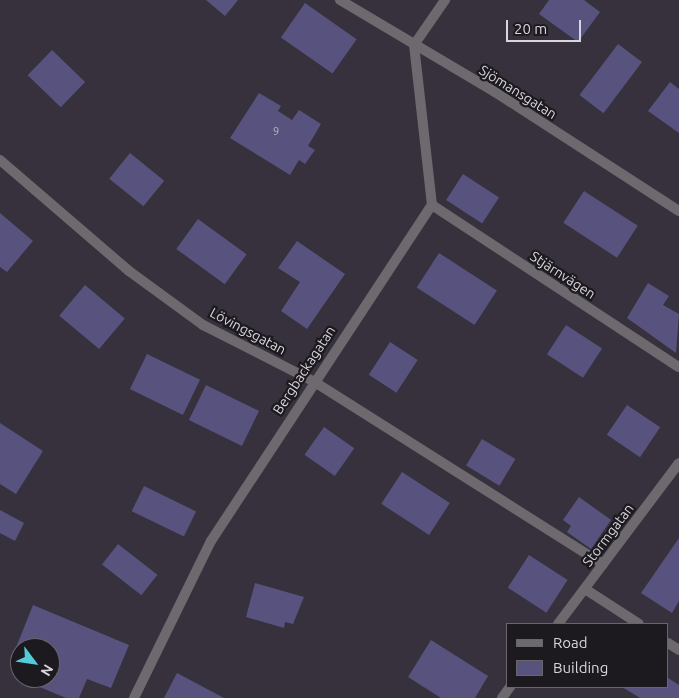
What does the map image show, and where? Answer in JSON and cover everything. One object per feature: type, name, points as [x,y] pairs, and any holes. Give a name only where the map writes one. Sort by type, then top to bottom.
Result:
[{"type":"street","name":"Sjömansgatan","points":[[340,0],[495,92],[679,212]]},
{"type":"street","points":[[432,205],[414,45],[445,0]]},
{"type":"street","name":"Lövingsgatan","points":[[0,160],[122,265],[203,325],[312,380],[603,564]]},
{"type":"street","name":"Stjärnvägen","points":[[432,205],[679,367]]},
{"type":"street","name":"Bergbackagatan","points":[[134,698],[211,541],[312,380],[432,205]]},
{"type":"street","name":"Stormgatan","points":[[559,623],[679,463]]},
{"type":"street","points":[[585,590],[637,623]]},
{"type":"building","points":[[206,0],[238,0],[225,16]]},
{"type":"building","points":[[549,0],[584,0],[600,12],[578,42],[539,14]]},
{"type":"building","points":[[305,3],[357,39],[333,74],[281,37]]},
{"type":"building","points":[[618,44],[642,62],[603,113],[579,95]]},
{"type":"building","points":[[52,50],[85,82],[61,107],[28,75]]},
{"type":"building","points":[[670,82],[679,89],[679,133],[648,111]]},
{"type":"building","points":[[259,93],[281,106],[278,111],[292,120],[299,110],[321,124],[308,146],[315,150],[305,164],[299,160],[290,175],[230,138]]},
{"type":"building","points":[[130,153],[164,181],[143,206],[109,179]]},
{"type":"building","points":[[463,174],[499,197],[482,223],[446,200]]},
{"type":"building","points":[[584,191],[638,226],[617,258],[563,223]]},
{"type":"building","points":[[0,213],[33,241],[7,272],[0,267]]},
{"type":"building","points":[[198,219],[247,254],[225,284],[176,249]]},
{"type":"building","points":[[297,241],[345,274],[307,329],[281,311],[300,282],[278,268]]},
{"type":"building","points":[[439,253],[497,291],[475,325],[417,287]]},
{"type":"building","points":[[648,283],[669,296],[663,305],[679,314],[676,353],[627,318]]},
{"type":"building","points":[[85,285],[125,318],[99,349],[59,316]]},
{"type":"building","points":[[566,325],[602,348],[583,378],[547,354]]},
{"type":"building","points":[[390,342],[418,360],[396,393],[369,375]]},
{"type":"building","points":[[147,354],[200,380],[183,415],[130,389]]},
{"type":"building","points":[[206,385],[259,411],[242,446],[189,420]]},
{"type":"building","points":[[627,405],[660,427],[640,457],[607,435]]},
{"type":"building","points":[[0,423],[43,451],[16,494],[0,484]]},
{"type":"building","points":[[324,427],[354,448],[335,476],[304,455]]},
{"type":"building","points":[[482,439],[515,459],[499,486],[466,466]]},
{"type":"building","points":[[402,472],[450,503],[429,535],[381,504]]},
{"type":"building","points":[[144,486],[196,511],[184,537],[132,511]]},
{"type":"building","points":[[579,497],[611,520],[591,549],[567,532],[571,526],[563,520]]},
{"type":"building","points":[[0,510],[24,523],[15,541],[0,533]]},
{"type":"building","points":[[679,538],[679,601],[672,613],[641,593]]},
{"type":"building","points":[[118,544],[157,575],[141,595],[102,564]]},
{"type":"building","points":[[529,555],[568,580],[546,613],[508,588]]},
{"type":"building","points":[[255,583],[304,597],[293,624],[285,622],[284,628],[246,617]]},
{"type":"building","points":[[33,605],[129,645],[111,688],[87,679],[79,698],[66,698],[42,688],[60,688],[60,638],[20,638]]},
{"type":"building","points":[[431,640],[488,676],[475,698],[441,698],[408,677]]},
{"type":"building","points":[[177,673],[224,698],[164,698]]},
{"type":"building","points":[[669,679],[679,685],[679,698],[640,698],[624,688],[669,688]]}]
